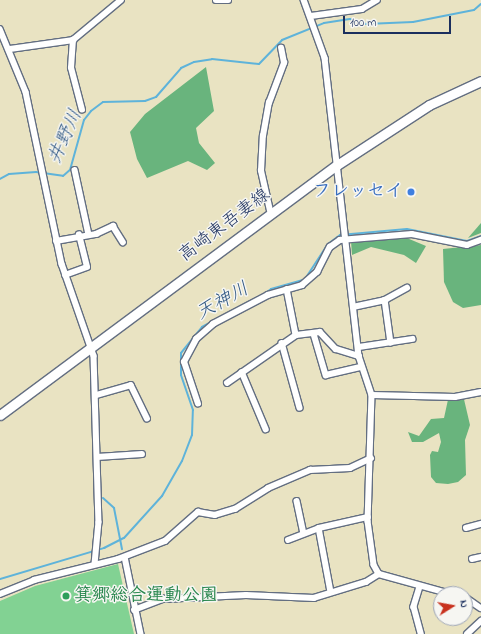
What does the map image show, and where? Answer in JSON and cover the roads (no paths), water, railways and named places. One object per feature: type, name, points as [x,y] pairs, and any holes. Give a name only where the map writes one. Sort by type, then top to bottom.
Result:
[{"type":"main road","name":"高崎東吾妻線","points":[[0,415],[92,347],[270,211],[336,165],[429,105],[481,81]]},
{"type":"street","points":[[10,49],[73,40],[121,0]]},
{"type":"street","points":[[216,0],[228,0]]},
{"type":"street","points":[[304,0],[317,32],[325,58],[343,227],[359,356],[361,367],[372,395],[368,517],[379,574]]},
{"type":"street","points":[[311,16],[362,8],[377,0]]},
{"type":"street","points":[[0,29],[10,49],[28,99],[40,168],[56,241],[65,275],[92,347],[97,395],[96,457],[98,546],[95,564]]},
{"type":"street","points":[[73,40],[71,68],[82,110]]},
{"type":"street","points":[[270,211],[261,171],[263,136],[270,103],[284,63],[281,48]]},
{"type":"street","points":[[75,170],[89,235]]},
{"type":"street","points":[[56,241],[79,235],[89,235],[112,226],[123,242]]},
{"type":"street","points":[[198,404],[184,362],[190,346],[213,324],[311,278],[330,247],[345,239],[412,234],[467,245],[481,240]]},
{"type":"street","points":[[65,275],[87,267],[79,235]]},
{"type":"street","points":[[353,307],[385,300],[407,288]]},
{"type":"street","points":[[287,289],[296,335]]},
{"type":"street","points":[[385,300],[391,344]]},
{"type":"street","points":[[314,334],[326,375],[361,367]]},
{"type":"street","points":[[227,383],[282,343],[296,335],[325,334],[336,349],[359,356]]},
{"type":"street","points":[[359,347],[391,344],[412,339]]},
{"type":"street","points":[[282,343],[300,408]]},
{"type":"street","points":[[242,372],[266,430]]},
{"type":"street","points":[[97,395],[131,385],[147,418]]},
{"type":"street","points":[[372,395],[455,397],[481,392]]},
{"type":"street","points":[[96,457],[142,454]]},
{"type":"street","points":[[0,594],[34,580],[124,557],[165,541],[198,512],[215,514],[235,509],[268,488],[310,470],[350,468],[371,458]]},
{"type":"street","points":[[296,500],[304,533]]},
{"type":"street","points":[[288,540],[319,528],[368,517]]},
{"type":"street","points":[[466,528],[481,524]]},
{"type":"street","points":[[319,528],[331,592]]},
{"type":"street","points":[[124,557],[134,610],[141,634]]},
{"type":"street","points":[[472,559],[481,557]]},
{"type":"street","points":[[134,610],[163,599],[246,595],[301,600],[366,582],[379,574],[433,590]]},
{"type":"street","points":[[420,587],[414,607],[421,634]]},
{"type":"street","points":[[467,634],[481,621]]},
{"type":"waterway","name":"井野川","points":[[0,179],[9,174],[36,172],[63,176],[70,170],[84,120],[91,111],[103,102],[145,101],[156,97],[181,68],[194,62],[212,59],[259,64],[282,40],[324,23],[350,19],[366,24],[413,22],[474,10],[481,4]]},
{"type":"waterway","name":"天神川","points":[[263,295],[271,289],[305,279],[328,244],[340,235],[407,229],[467,241],[481,236]]},
{"type":"waterway","name":"天神川","points":[[0,579],[104,548],[124,538],[162,496],[182,461],[192,435],[193,410],[181,375],[181,353],[202,327],[250,301]]},
{"type":"waterway","points":[[103,498],[114,508],[122,549]]},
{"type":"place","name":"フレッセイ","points":[[411,192]]},
{"type":"place","name":"箕郷総合運動公園","points":[[66,596]]}]
